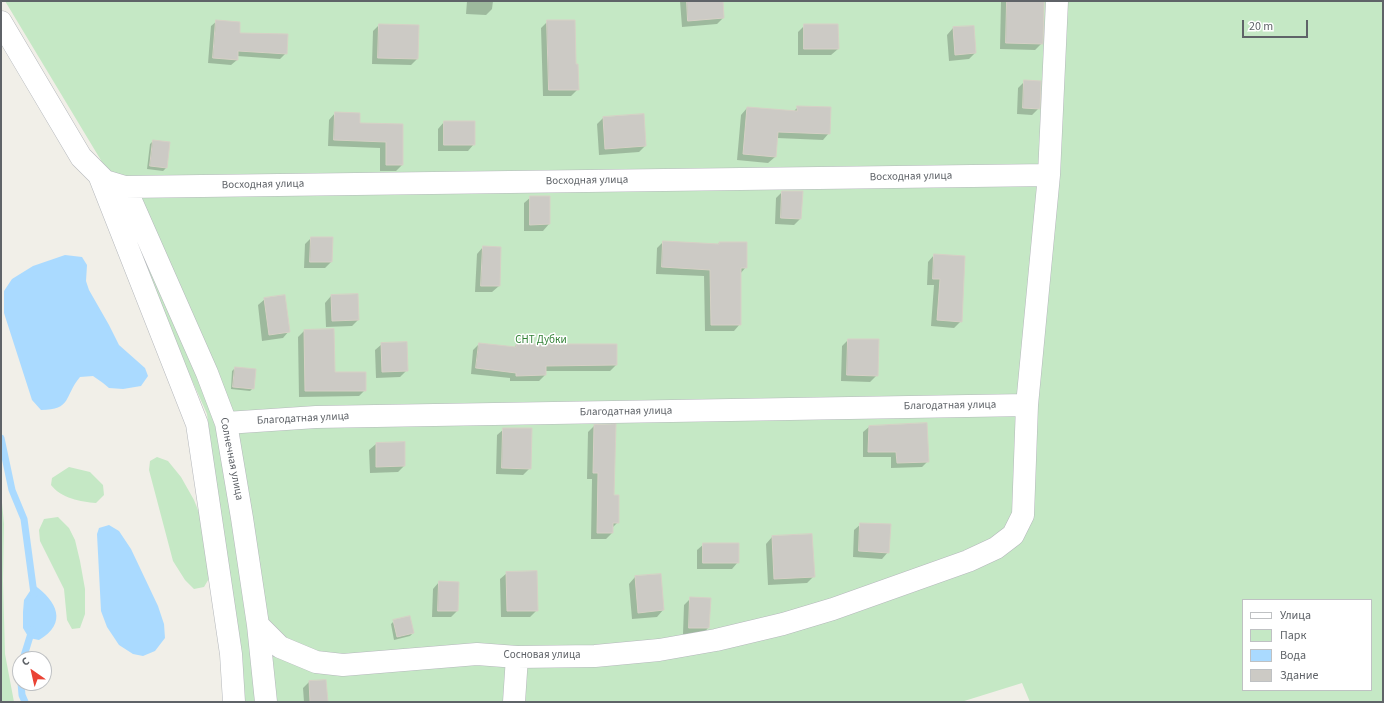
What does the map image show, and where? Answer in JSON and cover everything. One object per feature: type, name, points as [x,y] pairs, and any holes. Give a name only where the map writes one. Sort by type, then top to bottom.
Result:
[{"type":"street","name":"Сосновая улица","points":[[258,625],[280,647],[316,662],[343,665],[477,654],[517,657],[595,656],[659,650],[716,640],[833,610],[968,561],[996,548],[1013,535],[1023,515],[1027,405],[1049,175],[1057,1]]},
{"type":"street","points":[[1,22],[81,157],[99,175],[197,424],[231,654],[234,702]]},
{"type":"street","name":"Восходная улица","points":[[99,175],[105,181],[125,187],[1049,175]]},
{"type":"street","name":"Солнечная улица","points":[[125,187],[207,373],[226,423],[258,625],[266,702]]},
{"type":"street","name":"Благодатная улица","points":[[226,423],[316,417],[1027,405]]},
{"type":"street","points":[[514,702],[517,657]]},
{"type":"green space","name":"СНТ Дубки","points":[[5,1],[1383,1],[1383,702],[1030,702],[1022,683],[961,702],[241,702],[233,609],[207,414],[116,209],[101,204],[89,180],[105,167]]},
{"type":"green space","points":[[157,457],[168,461],[181,477],[194,500],[208,535],[214,570],[204,587],[194,589],[185,580],[173,561],[149,470],[150,461]]},
{"type":"green space","points":[[69,467],[90,472],[103,485],[104,495],[96,503],[84,502],[66,496],[51,485],[52,478]]},
{"type":"green space","points":[[1,492],[4,524],[3,581],[5,654],[14,702],[1,702]]},
{"type":"green space","points":[[58,517],[69,528],[75,540],[80,561],[85,589],[85,614],[80,628],[72,629],[67,620],[64,589],[40,541],[39,530],[44,519]]},
{"type":"water","points":[[65,255],[82,257],[87,265],[86,281],[89,290],[119,345],[145,368],[148,376],[141,386],[123,389],[109,388],[93,376],[80,377],[63,405],[58,408],[41,410],[32,400],[4,313],[4,291],[12,279],[33,266]]},
{"type":"water","points":[[109,525],[119,531],[131,549],[158,606],[164,624],[165,638],[155,651],[143,656],[133,654],[119,645],[107,627],[101,611],[97,534],[99,528]]},
{"type":"water","points":[[34,585],[49,598],[56,612],[54,626],[39,640],[29,638],[23,628],[24,600]]},
{"type":"building","points":[[687,1],[723,1],[724,18],[688,21]]},
{"type":"building","points":[[1007,1],[1044,1],[1043,44],[1006,43]]},
{"type":"building","points":[[216,20],[240,22],[240,33],[288,34],[287,54],[238,51],[238,60],[213,58]]},
{"type":"building","points":[[547,20],[575,20],[576,64],[578,64],[579,90],[549,90]]},
{"type":"building","points":[[379,24],[419,25],[418,59],[378,58]]},
{"type":"building","points":[[804,24],[838,24],[839,49],[804,49]]},
{"type":"building","points":[[974,26],[976,53],[955,55],[953,27]]},
{"type":"building","points":[[1024,80],[1041,81],[1040,109],[1023,108]]},
{"type":"building","points":[[797,106],[831,107],[830,134],[778,132],[776,157],[743,154],[747,107],[797,111]]},
{"type":"building","points":[[335,112],[360,113],[360,123],[403,124],[403,165],[386,165],[386,142],[334,140]]},
{"type":"building","points":[[644,114],[646,146],[605,149],[603,117]]},
{"type":"building","points":[[444,121],[475,121],[475,145],[444,145]]},
{"type":"building","points":[[153,140],[170,142],[167,168],[150,166]]},
{"type":"building","points":[[782,191],[803,191],[801,219],[781,218]]},
{"type":"building","points":[[530,196],[550,196],[550,224],[530,225]]},
{"type":"building","points":[[311,237],[333,237],[332,262],[310,262]]},
{"type":"building","points":[[663,241],[719,244],[719,242],[747,242],[747,268],[741,268],[741,325],[711,325],[710,270],[662,267]]},
{"type":"building","points":[[483,246],[501,247],[500,286],[481,286]]},
{"type":"building","points":[[934,254],[965,256],[962,322],[937,320],[940,279],[933,279]]},
{"type":"building","points":[[358,294],[359,320],[332,321],[331,295]]},
{"type":"building","points":[[285,295],[290,332],[269,335],[264,298]]},
{"type":"building","points":[[334,329],[335,372],[366,372],[366,391],[305,391],[304,330]]},
{"type":"building","points":[[848,339],[879,339],[878,376],[847,375]]},
{"type":"building","points":[[407,342],[408,371],[382,372],[381,343]]},
{"type":"building","points":[[479,343],[516,347],[516,344],[617,344],[617,365],[546,366],[546,375],[516,376],[516,373],[476,368]]},
{"type":"building","points":[[235,367],[256,369],[254,389],[233,387]]},
{"type":"building","points":[[927,423],[929,462],[897,463],[896,452],[868,452],[869,426]]},
{"type":"building","points":[[616,424],[614,495],[619,495],[619,523],[613,523],[613,533],[597,533],[598,473],[593,473],[594,425]]},
{"type":"building","points":[[503,428],[532,428],[531,469],[502,468]]},
{"type":"building","points":[[405,442],[405,466],[376,467],[376,443]]},
{"type":"building","points":[[860,523],[891,524],[889,553],[859,551]]},
{"type":"building","points":[[812,534],[815,577],[774,579],[772,536]]},
{"type":"building","points":[[703,543],[739,543],[739,563],[703,563]]},
{"type":"building","points":[[537,571],[538,611],[507,611],[506,572]]},
{"type":"building","points":[[661,574],[664,610],[638,613],[635,576]]},
{"type":"building","points":[[439,581],[459,582],[458,611],[438,611]]},
{"type":"building","points":[[690,597],[711,598],[709,628],[689,628]]},
{"type":"building","points":[[410,616],[414,633],[397,637],[393,620]]},
{"type":"building","points":[[326,680],[328,702],[310,702],[309,681]]},
{"type":"waterway","points":[[1,438],[12,490],[24,519],[34,594]]},
{"type":"waterway","points":[[25,651],[32,630]]},
{"type":"waterway","points":[[22,691],[25,702]]}]
